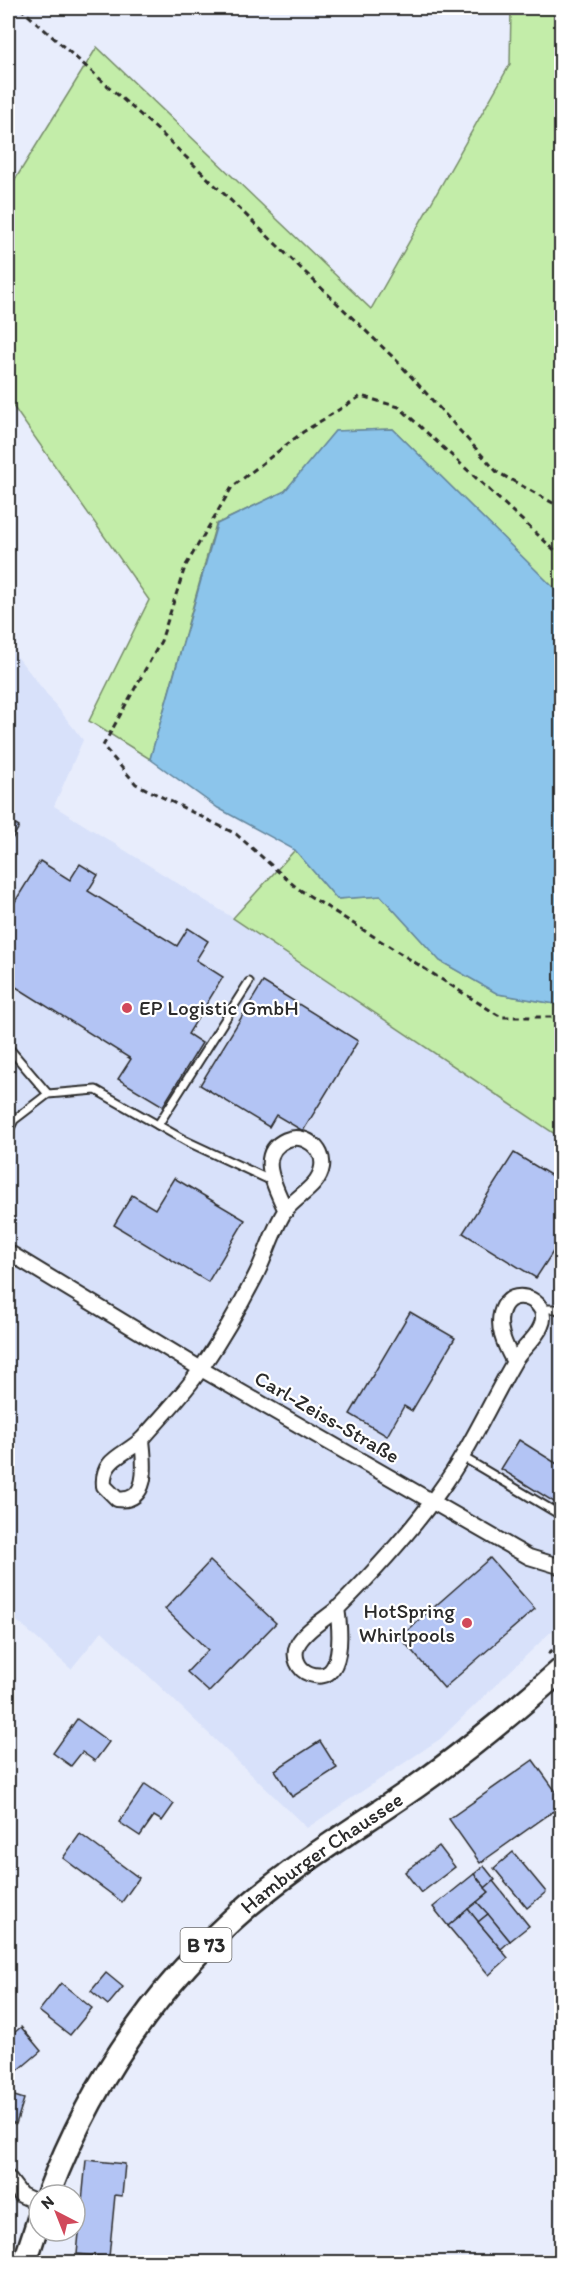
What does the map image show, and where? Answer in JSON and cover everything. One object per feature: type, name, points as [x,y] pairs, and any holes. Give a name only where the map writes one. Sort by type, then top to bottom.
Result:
[{"type":"main road","name":"Hamburger Chaussee","points":[[53,2183],[73,2133],[113,2061],[159,1997],[217,1934],[251,1903],[294,1870],[452,1760],[502,1721],[561,1669]]},
{"type":"main road","points":[[25,2262],[31,2243]]},
{"type":"street","points":[[142,1440],[201,1369],[256,1276],[286,1211],[318,1179],[322,1167],[322,1155],[310,1142],[293,1138],[275,1147],[269,1158],[272,1181],[286,1211]]},
{"type":"street","name":"Carl-Zeiss-Straße","points":[[8,1252],[201,1369],[513,1548],[540,1561],[561,1567]]},
{"type":"street","points":[[337,1608],[338,1660],[334,1668],[326,1673],[317,1675],[308,1673],[297,1663],[295,1654],[298,1644],[337,1608],[433,1501],[514,1362],[542,1326],[541,1309],[535,1300],[525,1297],[515,1297],[506,1303],[501,1311],[502,1335],[514,1362]]},
{"type":"street","points":[[8,2178],[21,2195],[27,2198]]},
{"type":"lane","points":[[158,1125],[249,982]]},
{"type":"lane","points":[[8,1047],[48,1094]]},
{"type":"lane","points":[[8,1132],[14,1120],[48,1094],[96,1090],[186,1141],[272,1181]]},
{"type":"lane","points":[[541,1309],[556,1309],[561,1312]]},
{"type":"lane","points":[[461,1456],[561,1516]]},
{"type":"path","points":[[20,8],[161,133],[398,362],[497,472],[561,508]]},
{"type":"path","points":[[561,557],[399,407],[361,396],[303,432],[232,487],[185,567],[161,641],[103,746],[136,784],[236,834],[297,888],[501,1017],[561,1017]]},
{"type":"shaded area","points":[[8,645],[83,740],[54,806],[233,918],[561,1138],[562,1621],[440,1739],[307,1828],[102,1631],[71,1669],[8,1613]]},
{"type":"green space","points":[[511,8],[561,8],[561,595],[393,429],[335,431],[285,491],[216,524],[150,759],[89,721],[149,600],[8,399],[8,191],[97,47],[371,309],[510,64]]},
{"type":"green space","points":[[295,850],[337,899],[381,896],[440,961],[498,994],[561,1005],[561,1138],[233,918]]},
{"type":"water","points":[[393,429],[561,595],[561,1005],[498,994],[440,961],[381,896],[337,899],[295,850],[218,808],[150,759],[217,524],[285,491],[335,431]]},
{"type":"building","points":[[8,820],[19,827],[8,846]]},
{"type":"building","name":"EP Logistic GmbH","points":[[40,861],[70,880],[80,864],[98,875],[88,891],[177,946],[188,928],[208,941],[196,960],[223,977],[188,1034],[202,1043],[163,1106],[118,1079],[131,1059],[8,982],[8,913]]},
{"type":"building","points":[[263,982],[358,1041],[303,1131],[276,1115],[269,1127],[200,1085]]},
{"type":"building","points":[[514,1153],[562,1182],[562,1238],[536,1278],[463,1233]]},
{"type":"building","points":[[174,1178],[245,1220],[208,1282],[114,1225],[132,1195],[155,1209]]},
{"type":"building","points":[[410,1312],[455,1338],[412,1411],[404,1406],[387,1436],[350,1414]]},
{"type":"building","points":[[519,1440],[562,1467],[562,1507],[501,1469]]},
{"type":"building","name":"HotSpring Whirlpools","points":[[490,1558],[535,1609],[444,1688],[400,1637]]},
{"type":"building","points":[[210,1561],[276,1623],[209,1692],[187,1672],[208,1650],[165,1609]]},
{"type":"building","points":[[77,1719],[109,1742],[95,1761],[82,1752],[71,1766],[53,1753]]},
{"type":"building","points":[[320,1741],[337,1768],[292,1797],[275,1770]]},
{"type":"building","points":[[533,1760],[562,1800],[562,1805],[480,1863],[449,1819]]},
{"type":"building","points":[[145,1784],[174,1804],[162,1821],[154,1816],[140,1836],[119,1822]]},
{"type":"building","points":[[80,1834],[139,1878],[122,1902],[63,1858]]},
{"type":"building","points":[[439,1846],[455,1867],[421,1893],[405,1872]]},
{"type":"building","points":[[513,1852],[546,1892],[527,1908],[494,1868]]},
{"type":"building","points":[[484,1866],[495,1880],[485,1888],[474,1874]]},
{"type":"building","points":[[474,1874],[489,1892],[448,1926],[433,1907]]},
{"type":"building","points":[[493,1881],[529,1926],[510,1941],[477,1902],[489,1892],[485,1888]]},
{"type":"building","points":[[477,1902],[488,1914],[478,1922],[468,1909]]},
{"type":"building","points":[[468,1909],[508,1958],[489,1975],[448,1926]]},
{"type":"building","points":[[488,1914],[510,1941],[501,1949],[478,1922]]},
{"type":"building","points":[[106,1973],[123,1987],[108,2005],[91,1991]]},
{"type":"building","points":[[61,1983],[92,2008],[70,2035],[39,2011]]},
{"type":"building","points":[[21,2027],[41,2051],[8,2079],[8,2038]]},
{"type":"building","points":[[8,2094],[24,2099],[16,2124],[8,2121]]},
{"type":"building","points":[[86,2160],[125,2164],[122,2196],[115,2195],[109,2257],[77,2254],[78,2243],[87,2243],[87,2183],[84,2183]]},
{"type":"place","name":"EP Logistic GmbH","points":[[127,1008]]},
{"type":"place","name":"HotSpring Whirlpools","points":[[467,1623]]}]
